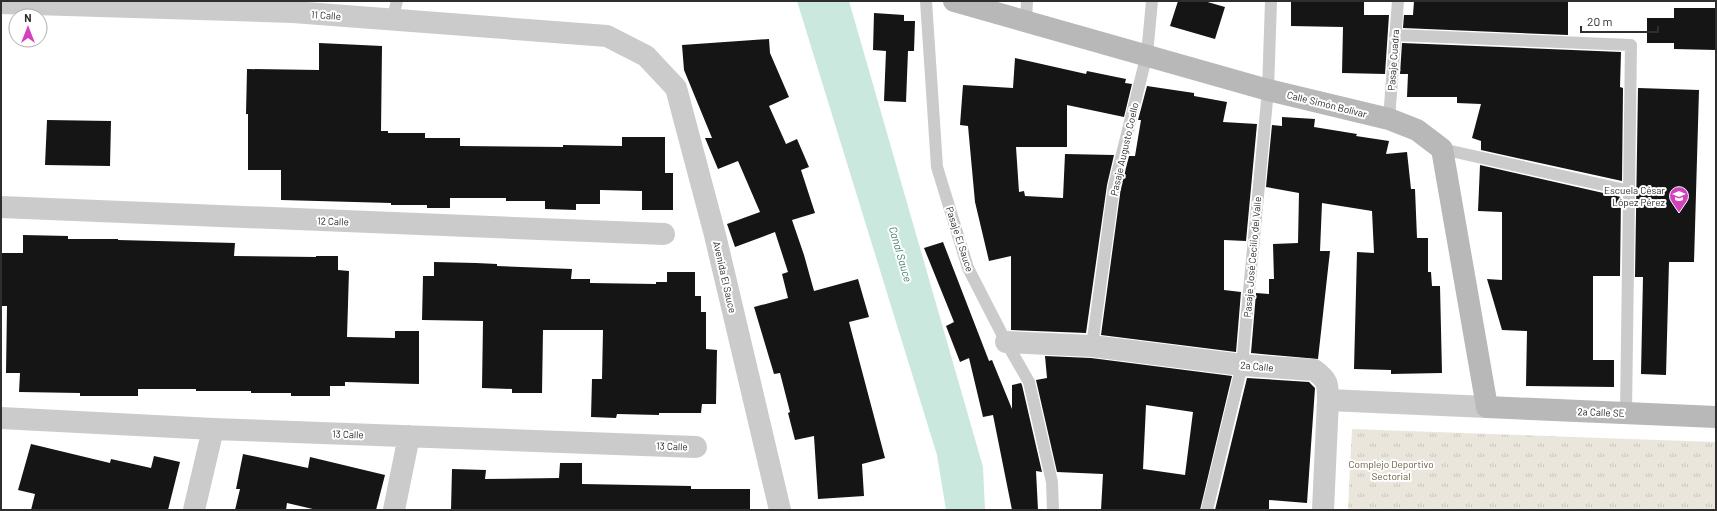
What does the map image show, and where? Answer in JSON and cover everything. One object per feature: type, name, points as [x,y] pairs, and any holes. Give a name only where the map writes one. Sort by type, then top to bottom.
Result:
[{"type":"street","name":"Calle Simón Bolívar","points":[[954,1],[1026,11],[1147,54],[1268,90],[1389,119],[1417,130],[1442,149]]},
{"type":"street","name":"11 Calle","points":[[1,3],[43,2],[294,7],[394,11],[607,36],[646,56]]},
{"type":"street","name":"Avenida El Sauce","points":[[646,56],[676,88],[715,235],[780,510]]},
{"type":"street","points":[[1328,400],[1487,407],[1442,149]]},
{"type":"street","name":"12 Calle","points":[[1,207],[664,234]]},
{"type":"street","name":"2a Calle","points":[[1006,342],[1092,346],[1242,365],[1314,370],[1323,376],[1328,385],[1322,510]]},
{"type":"street","name":"2a Calle SE","points":[[1487,407],[1716,417]]},
{"type":"street","name":"13 Calle","points":[[1,418],[213,429],[696,447]]},
{"type":"street","points":[[194,510],[213,429]]},
{"type":"street","points":[[394,510],[409,436]]},
{"type":"lane","name":"Pasaje El Sauce","points":[[926,1],[937,167],[968,268],[1006,342],[1029,382],[1052,482],[1053,510]]},
{"type":"lane","name":"Pasaje Augusto Coello","points":[[1092,346],[1114,186],[1147,54],[1152,1]]},
{"type":"lane","name":"Pasaje José Cecilio del Valle","points":[[1207,510],[1242,365],[1268,90],[1271,1]]},
{"type":"lane","name":"Pasaje Cuadra","points":[[1389,119],[1398,1]]},
{"type":"lane","points":[[1395,35],[1631,45],[1626,412]]},
{"type":"lane","points":[[1442,149],[1630,191]]},
{"type":"green space","name":"Complejo Deportivo Sectorial","points":[[1352,429],[1716,442],[1716,510],[1348,510]]},
{"type":"water","name":"Canal Sauce","points":[[797,1],[849,1],[983,467],[985,510],[946,510],[937,455]]},
{"type":"building","points":[[1178,1],[1204,1],[1225,7],[1215,39],[1170,26]]},
{"type":"building","points":[[1291,1],[1364,1],[1364,15],[1389,15],[1385,74],[1342,73],[1343,27],[1291,26]]},
{"type":"building","points":[[1414,1],[1568,1],[1568,35],[1403,28],[1404,15],[1413,15]]},
{"type":"building","points":[[1674,8],[1716,8],[1716,50],[1674,49],[1674,43],[1647,43],[1647,18],[1674,18]]},
{"type":"building","points":[[874,13],[904,15],[904,21],[915,21],[914,51],[908,51],[906,102],[884,101],[886,51],[873,50]]},
{"type":"building","points":[[769,39],[770,53],[789,97],[769,106],[786,144],[797,139],[809,167],[801,170],[815,213],[792,220],[814,291],[858,279],[869,317],[849,322],[885,458],[862,464],[864,496],[818,499],[814,436],[795,440],[788,413],[790,412],[780,373],[774,374],[754,307],[788,298],[782,274],[788,272],[775,232],[735,247],[727,224],[760,212],[738,161],[718,169],[705,138],[712,138],[684,70],[682,45]]},
{"type":"building","points":[[319,43],[382,46],[381,131],[388,131],[388,133],[425,133],[425,138],[460,138],[460,146],[622,146],[622,137],[665,137],[665,173],[673,173],[673,210],[642,210],[642,191],[600,190],[600,204],[576,204],[576,210],[545,209],[545,201],[506,201],[506,198],[450,198],[450,208],[427,208],[427,205],[391,205],[391,203],[281,200],[281,170],[248,170],[248,114],[246,114],[247,69],[319,70]]},
{"type":"building","points":[[1402,43],[1621,52],[1620,87],[1623,88],[1622,181],[1481,150],[1481,141],[1472,138],[1481,104],[1457,103],[1457,97],[1407,97],[1408,74],[1400,74]]},
{"type":"building","points":[[1015,58],[1086,74],[1087,71],[1126,79],[1125,83],[1132,84],[1124,117],[1067,105],[1067,147],[1016,147],[1019,192],[1024,191],[1025,196],[1063,198],[1065,154],[1114,155],[1107,185],[1086,333],[1011,330],[1011,256],[989,261],[975,202],[968,126],[960,125],[963,85],[1013,88]]},
{"type":"building","points":[[1147,86],[1194,93],[1194,96],[1227,102],[1223,122],[1257,124],[1246,241],[1224,240],[1224,290],[1241,292],[1236,352],[1101,335],[1121,187],[1129,156],[1135,156],[1141,120],[1138,120]]},
{"type":"building","points":[[1638,88],[1699,90],[1694,262],[1669,262],[1666,375],[1641,374],[1643,277],[1635,277]]},
{"type":"building","points":[[1282,117],[1315,119],[1314,127],[1389,141],[1386,154],[1407,152],[1411,189],[1415,189],[1417,238],[1428,238],[1428,272],[1431,272],[1432,286],[1440,286],[1442,373],[1391,374],[1391,370],[1354,369],[1357,252],[1374,253],[1372,211],[1322,203],[1320,251],[1330,251],[1318,359],[1251,353],[1256,293],[1269,294],[1269,279],[1274,279],[1273,244],[1298,243],[1299,193],[1266,187],[1272,125],[1282,126]]},
{"type":"building","points":[[47,120],[111,121],[110,166],[45,165]]},
{"type":"building","points":[[1480,165],[1621,197],[1620,276],[1593,276],[1593,360],[1614,360],[1614,387],[1526,386],[1527,331],[1502,330],[1487,279],[1502,280],[1502,212],[1478,211]]},
{"type":"building","points":[[23,235],[68,236],[68,239],[235,243],[234,256],[338,256],[338,270],[349,271],[347,337],[395,338],[395,331],[419,331],[419,384],[345,382],[345,386],[330,386],[330,396],[291,396],[291,393],[196,391],[196,389],[138,389],[138,396],[80,396],[80,393],[19,392],[20,373],[6,373],[7,306],[1,306],[1,253],[23,253]]},
{"type":"building","points":[[943,242],[989,361],[992,360],[1012,409],[1012,385],[1021,383],[1022,385],[1042,472],[1036,471],[1038,510],[1012,510],[993,415],[983,417],[969,358],[960,362],[946,326],[954,322],[924,248]]},
{"type":"building","points":[[434,262],[572,269],[571,279],[590,279],[590,283],[656,284],[656,282],[667,282],[667,272],[695,272],[695,296],[701,296],[701,312],[706,312],[706,349],[717,350],[716,404],[702,404],[701,413],[659,413],[659,415],[617,414],[616,418],[591,417],[592,379],[602,379],[603,330],[543,330],[542,393],[512,393],[512,389],[482,388],[483,321],[422,320],[423,276],[434,276]]},
{"type":"building","points":[[1045,356],[1091,358],[1232,376],[1200,510],[1101,510],[1103,474],[1057,472],[1036,380],[1047,378]],"holes":[[[1146,405],[1193,412],[1185,475],[1143,469]]]},
{"type":"building","points":[[1247,378],[1309,382],[1315,388],[1307,503],[1269,500],[1269,510],[1215,510]]},
{"type":"building","points":[[31,444],[110,463],[111,459],[151,468],[154,456],[180,462],[168,510],[31,510],[35,494],[18,490]]},
{"type":"building","points":[[243,454],[308,468],[310,457],[385,475],[376,510],[317,510],[287,503],[286,510],[235,510],[240,489],[236,489]]},
{"type":"building","points":[[560,463],[582,463],[582,484],[691,486],[691,489],[750,489],[750,510],[451,510],[452,469],[486,470],[485,479],[559,478]]},
{"type":"place","name":"Escuela César López Pérez","points":[[1679,213]]}]
